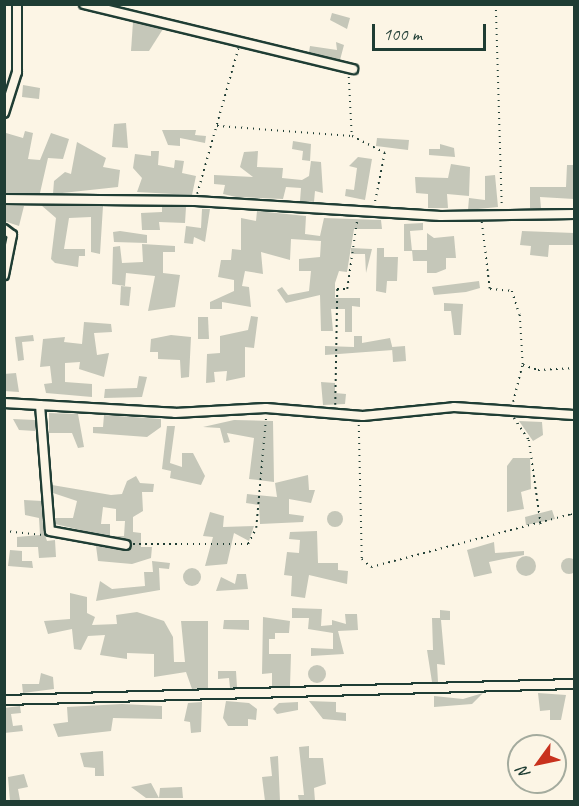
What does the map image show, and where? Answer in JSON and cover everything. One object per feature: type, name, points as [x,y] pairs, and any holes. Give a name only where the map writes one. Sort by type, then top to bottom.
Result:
[{"type":"street","points":[[4,113],[17,72],[17,4]]},
{"type":"street","points":[[84,4],[238,44],[353,69]]},
{"type":"street","points":[[4,200],[195,201],[374,213],[574,214]]},
{"type":"street","points":[[4,229],[12,235],[4,275]]},
{"type":"street","points":[[4,403],[175,413],[267,408],[359,416],[454,407],[511,414],[574,415]]},
{"type":"street","points":[[40,405],[53,533],[126,545]]},
{"type":"street","points":[[4,700],[574,684]]},
{"type":"path","points":[[496,4],[502,215]]},
{"type":"path","points":[[195,201],[238,44]]},
{"type":"path","points":[[352,136],[346,85],[353,69]]},
{"type":"path","points":[[217,126],[352,136],[385,153],[374,213]]},
{"type":"path","points":[[334,415],[337,289],[347,289],[357,212]]},
{"type":"path","points":[[481,215],[490,289],[512,291],[523,337],[523,365],[511,414],[529,440],[541,526]]},
{"type":"path","points":[[523,365],[574,368]]},
{"type":"path","points":[[126,545],[248,544],[256,528],[267,408]]},
{"type":"path","points":[[359,416],[362,548],[371,567],[541,526],[571,514],[574,519]]},
{"type":"path","points":[[4,531],[53,533]]},
{"type":"building","points":[[332,13],[350,18],[347,29],[330,20]]},
{"type":"building","points":[[133,22],[163,29],[149,51],[131,51]]},
{"type":"building","points":[[336,42],[344,45],[340,60],[309,52],[310,46],[337,50]]},
{"type":"building","points":[[23,85],[40,88],[39,99],[22,97]]},
{"type":"building","points":[[126,123],[128,148],[112,147],[114,124]]},
{"type":"building","points":[[162,130],[196,130],[195,135],[206,136],[205,143],[180,138],[180,146],[168,145]]},
{"type":"building","points":[[25,131],[33,133],[28,159],[40,160],[51,133],[69,139],[63,159],[48,158],[40,193],[4,193],[6,133],[23,138]]},
{"type":"building","points":[[377,138],[409,140],[408,150],[376,146]]},
{"type":"building","points":[[293,141],[311,144],[310,161],[302,160],[303,151],[292,149]]},
{"type":"building","points":[[77,142],[106,158],[103,167],[120,170],[118,187],[53,194],[54,181],[65,172],[71,174]]},
{"type":"building","points":[[440,144],[454,148],[455,157],[429,155],[429,149],[440,149]]},
{"type":"building","points":[[151,151],[159,151],[158,165],[174,168],[175,160],[184,161],[182,173],[196,176],[192,195],[137,192],[142,178],[133,168],[135,154],[151,156]]},
{"type":"building","points":[[258,151],[257,167],[283,168],[282,178],[302,180],[309,176],[311,161],[321,162],[323,193],[315,191],[314,202],[300,201],[301,188],[286,187],[283,199],[236,197],[223,194],[225,185],[214,184],[214,175],[253,177],[240,167],[244,152]]},
{"type":"building","points":[[358,157],[372,159],[365,200],[345,196],[346,189],[354,190],[357,168],[349,166]]},
{"type":"building","points":[[451,164],[470,167],[469,196],[447,194],[448,208],[428,208],[428,194],[416,193],[415,177],[448,178]]},
{"type":"building","points":[[567,165],[574,165],[574,199],[540,197],[541,208],[530,208],[530,187],[566,187]]},
{"type":"building","points":[[495,175],[498,207],[468,210],[469,198],[485,200],[485,176]]},
{"type":"building","points":[[4,205],[24,206],[19,226],[4,221]]},
{"type":"building","points":[[41,205],[103,206],[100,254],[91,252],[91,217],[69,218],[64,249],[85,249],[85,256],[79,256],[78,267],[55,263],[51,259],[56,218]]},
{"type":"building","points":[[162,207],[186,207],[185,223],[159,222],[160,230],[142,230],[141,213],[162,212]]},
{"type":"building","points":[[202,209],[210,209],[205,242],[194,237],[193,244],[184,243],[186,226],[201,228]]},
{"type":"building","points":[[257,211],[306,216],[305,234],[320,236],[324,218],[381,220],[382,229],[354,229],[347,272],[339,271],[335,283],[335,298],[360,298],[360,307],[352,306],[352,332],[345,332],[345,309],[331,309],[333,331],[321,331],[320,295],[286,303],[277,290],[282,287],[288,295],[309,291],[311,271],[299,271],[299,259],[320,257],[321,241],[291,239],[290,260],[261,252],[263,274],[245,271],[242,286],[249,287],[251,307],[222,302],[222,309],[210,309],[210,302],[234,291],[234,280],[218,277],[221,260],[231,260],[232,249],[241,250],[241,218],[256,221]]},
{"type":"building","points":[[423,223],[423,230],[410,231],[412,251],[404,251],[404,224]]},
{"type":"building","points":[[522,231],[574,233],[573,245],[549,245],[548,257],[530,255],[531,246],[520,245]]},
{"type":"building","points":[[113,232],[147,235],[147,243],[114,242]]},
{"type":"building","points":[[427,233],[434,238],[454,236],[456,258],[446,258],[446,269],[436,273],[427,273],[427,261],[413,261],[412,250],[427,250]]},
{"type":"building","points":[[142,244],[175,246],[175,252],[163,252],[163,273],[180,275],[175,307],[148,311],[155,276],[126,273],[125,286],[112,284],[113,247],[120,246],[122,263],[143,262]]},
{"type":"building","points":[[351,248],[372,249],[366,273],[365,254],[351,254]]},
{"type":"building","points":[[377,248],[384,248],[384,257],[398,257],[397,281],[387,281],[386,293],[376,291]]},
{"type":"building","points":[[479,281],[480,288],[466,292],[434,295],[432,287]]},
{"type":"building","points":[[121,286],[131,287],[129,306],[120,305]]},
{"type":"building","points":[[444,303],[463,304],[461,335],[454,335],[451,311],[444,311]]},
{"type":"building","points":[[251,316],[258,317],[254,348],[245,347],[245,377],[226,381],[227,371],[214,372],[215,382],[206,383],[207,354],[220,353],[220,336],[248,330]]},
{"type":"building","points":[[198,317],[208,317],[209,339],[198,339]]},
{"type":"building","points":[[84,322],[111,324],[112,332],[94,333],[97,355],[109,353],[104,377],[79,369],[80,362],[65,363],[65,382],[92,384],[92,397],[46,393],[44,384],[52,383],[50,366],[40,367],[43,339],[65,337],[64,342],[82,344]]},
{"type":"building","points":[[33,335],[34,341],[22,342],[24,360],[18,361],[15,337]]},
{"type":"building","points":[[171,335],[191,337],[189,377],[181,378],[180,360],[158,359],[158,352],[150,352],[151,339]]},
{"type":"building","points":[[354,336],[362,336],[362,343],[390,338],[393,350],[325,355],[325,346],[354,347]]},
{"type":"building","points":[[405,346],[406,361],[393,362],[392,347]]},
{"type":"building","points":[[16,373],[19,392],[4,391],[4,374]]},
{"type":"building","points":[[139,376],[147,377],[142,397],[104,398],[105,389],[137,388]]},
{"type":"building","points":[[321,382],[335,383],[335,393],[346,394],[345,404],[323,405]]},
{"type":"building","points":[[49,413],[78,414],[84,447],[78,448],[72,433],[49,433]]},
{"type":"building","points":[[104,415],[161,419],[161,427],[147,437],[93,433],[93,427],[103,427]]},
{"type":"building","points":[[13,419],[35,420],[35,431],[19,430]]},
{"type":"building","points":[[234,420],[273,421],[274,482],[249,479],[254,438],[227,433],[230,442],[224,443],[220,428],[203,427]]},
{"type":"building","points":[[519,421],[542,422],[543,435],[533,441]]},
{"type":"building","points":[[167,426],[175,426],[170,463],[182,467],[182,453],[193,453],[205,476],[201,485],[170,478],[171,471],[162,469]]},
{"type":"building","points":[[513,458],[530,458],[531,489],[521,492],[524,509],[507,512],[507,466]]},
{"type":"building","points":[[308,475],[309,490],[315,490],[311,503],[289,499],[289,514],[304,516],[303,522],[260,524],[259,505],[246,503],[247,494],[277,497],[275,483]]},
{"type":"building","points":[[136,476],[140,483],[154,484],[153,492],[142,492],[143,511],[133,517],[133,532],[141,533],[141,547],[152,547],[151,558],[132,564],[98,561],[96,546],[127,551],[131,542],[55,524],[55,518],[73,518],[77,501],[53,493],[52,485],[111,495],[122,494],[127,481]],"holes":[[[103,507],[116,509],[116,521],[125,521],[124,536],[110,536],[110,524],[101,524]]]},
{"type":"building","points":[[24,500],[42,501],[44,532],[47,541],[55,540],[56,557],[39,558],[38,547],[17,547],[17,537],[40,535],[39,518],[25,515]]},
{"type":"building","points":[[552,510],[555,519],[526,525],[525,517]]},
{"type":"building","points":[[335,511],[341,513],[343,519],[341,525],[335,527],[329,525],[327,519],[329,513]]},
{"type":"building","points":[[210,512],[224,516],[223,527],[254,526],[249,541],[234,533],[227,564],[205,566],[213,537],[203,536]]},
{"type":"building","points":[[317,531],[318,563],[338,563],[338,570],[348,571],[347,584],[309,575],[305,598],[291,596],[292,576],[284,575],[287,552],[299,553],[300,540],[289,539],[290,532]]},
{"type":"building","points":[[494,542],[495,553],[524,551],[524,555],[489,562],[492,573],[474,577],[467,550]]},
{"type":"building","points":[[10,550],[22,551],[22,561],[32,561],[33,568],[8,566]]},
{"type":"building","points":[[526,556],[533,559],[536,566],[533,573],[526,576],[519,573],[516,566],[519,559]]},
{"type":"building","points":[[569,558],[577,566],[569,574],[561,566]]},
{"type":"building","points":[[152,561],[170,563],[169,569],[159,568],[160,590],[96,601],[100,581],[112,589],[145,586],[144,572],[153,572]]},
{"type":"building","points":[[192,568],[198,571],[201,577],[198,583],[192,586],[186,583],[183,577],[186,571]]},
{"type":"building","points":[[237,574],[246,574],[248,589],[216,591],[221,577],[235,584]]},
{"type":"building","points":[[70,593],[87,597],[87,613],[95,617],[92,625],[117,624],[116,615],[137,612],[164,621],[173,637],[174,662],[185,662],[181,621],[208,621],[208,688],[192,689],[186,672],[154,677],[154,654],[127,653],[127,659],[100,655],[105,635],[88,636],[81,650],[74,649],[72,629],[48,634],[44,621],[70,619]]},
{"type":"building","points":[[292,608],[322,609],[321,626],[332,625],[332,620],[346,624],[345,614],[357,614],[358,630],[338,631],[344,654],[311,656],[311,648],[333,649],[333,633],[308,629],[309,618],[292,618]]},
{"type":"building","points":[[440,610],[450,611],[450,620],[441,620],[445,665],[437,664],[438,682],[432,682],[427,650],[433,650],[432,618],[440,618]]},
{"type":"building","points":[[263,617],[290,621],[289,633],[275,633],[275,639],[269,639],[269,654],[291,654],[290,686],[272,686],[272,673],[262,674]]},
{"type":"building","points":[[224,620],[249,620],[249,630],[223,629]]},
{"type":"building","points":[[313,665],[321,665],[326,670],[324,681],[313,683],[308,678],[308,670]]},
{"type":"building","points":[[218,671],[236,671],[237,687],[230,688],[229,678],[218,679]]},
{"type":"building","points":[[41,673],[53,677],[54,689],[23,693],[22,684],[39,684]]},
{"type":"building","points":[[483,693],[472,704],[434,707],[434,696],[463,699]]},
{"type":"building","points":[[538,693],[566,695],[561,720],[550,720],[550,710],[540,711]]},
{"type":"building","points":[[226,701],[249,703],[257,709],[256,720],[248,719],[248,726],[228,726],[223,718]]},
{"type":"building","points":[[309,701],[336,702],[336,712],[346,713],[346,721],[323,719]]},
{"type":"building","points":[[202,702],[201,732],[191,733],[190,722],[184,721],[188,703]]},
{"type":"building","points":[[298,702],[298,710],[277,714],[273,709],[279,703]]},
{"type":"building","points":[[122,704],[162,706],[162,719],[113,718],[111,731],[58,737],[53,724],[68,722],[67,707]]},
{"type":"building","points":[[20,706],[21,713],[11,714],[13,726],[22,725],[23,731],[4,733],[4,708]]},
{"type":"building","points":[[309,746],[309,758],[323,758],[326,784],[314,788],[315,801],[299,801],[298,795],[304,795],[299,747]]},
{"type":"building","points":[[103,751],[104,776],[95,776],[95,768],[84,767],[80,753]]},
{"type":"building","points":[[278,756],[280,801],[265,801],[262,777],[272,776],[270,757]]},
{"type":"building","points":[[24,774],[28,787],[18,789],[20,800],[10,801],[8,777]]},
{"type":"building","points":[[151,783],[159,798],[146,798],[131,787]]},
{"type":"building","points":[[182,787],[183,798],[159,798],[160,788]]}]
